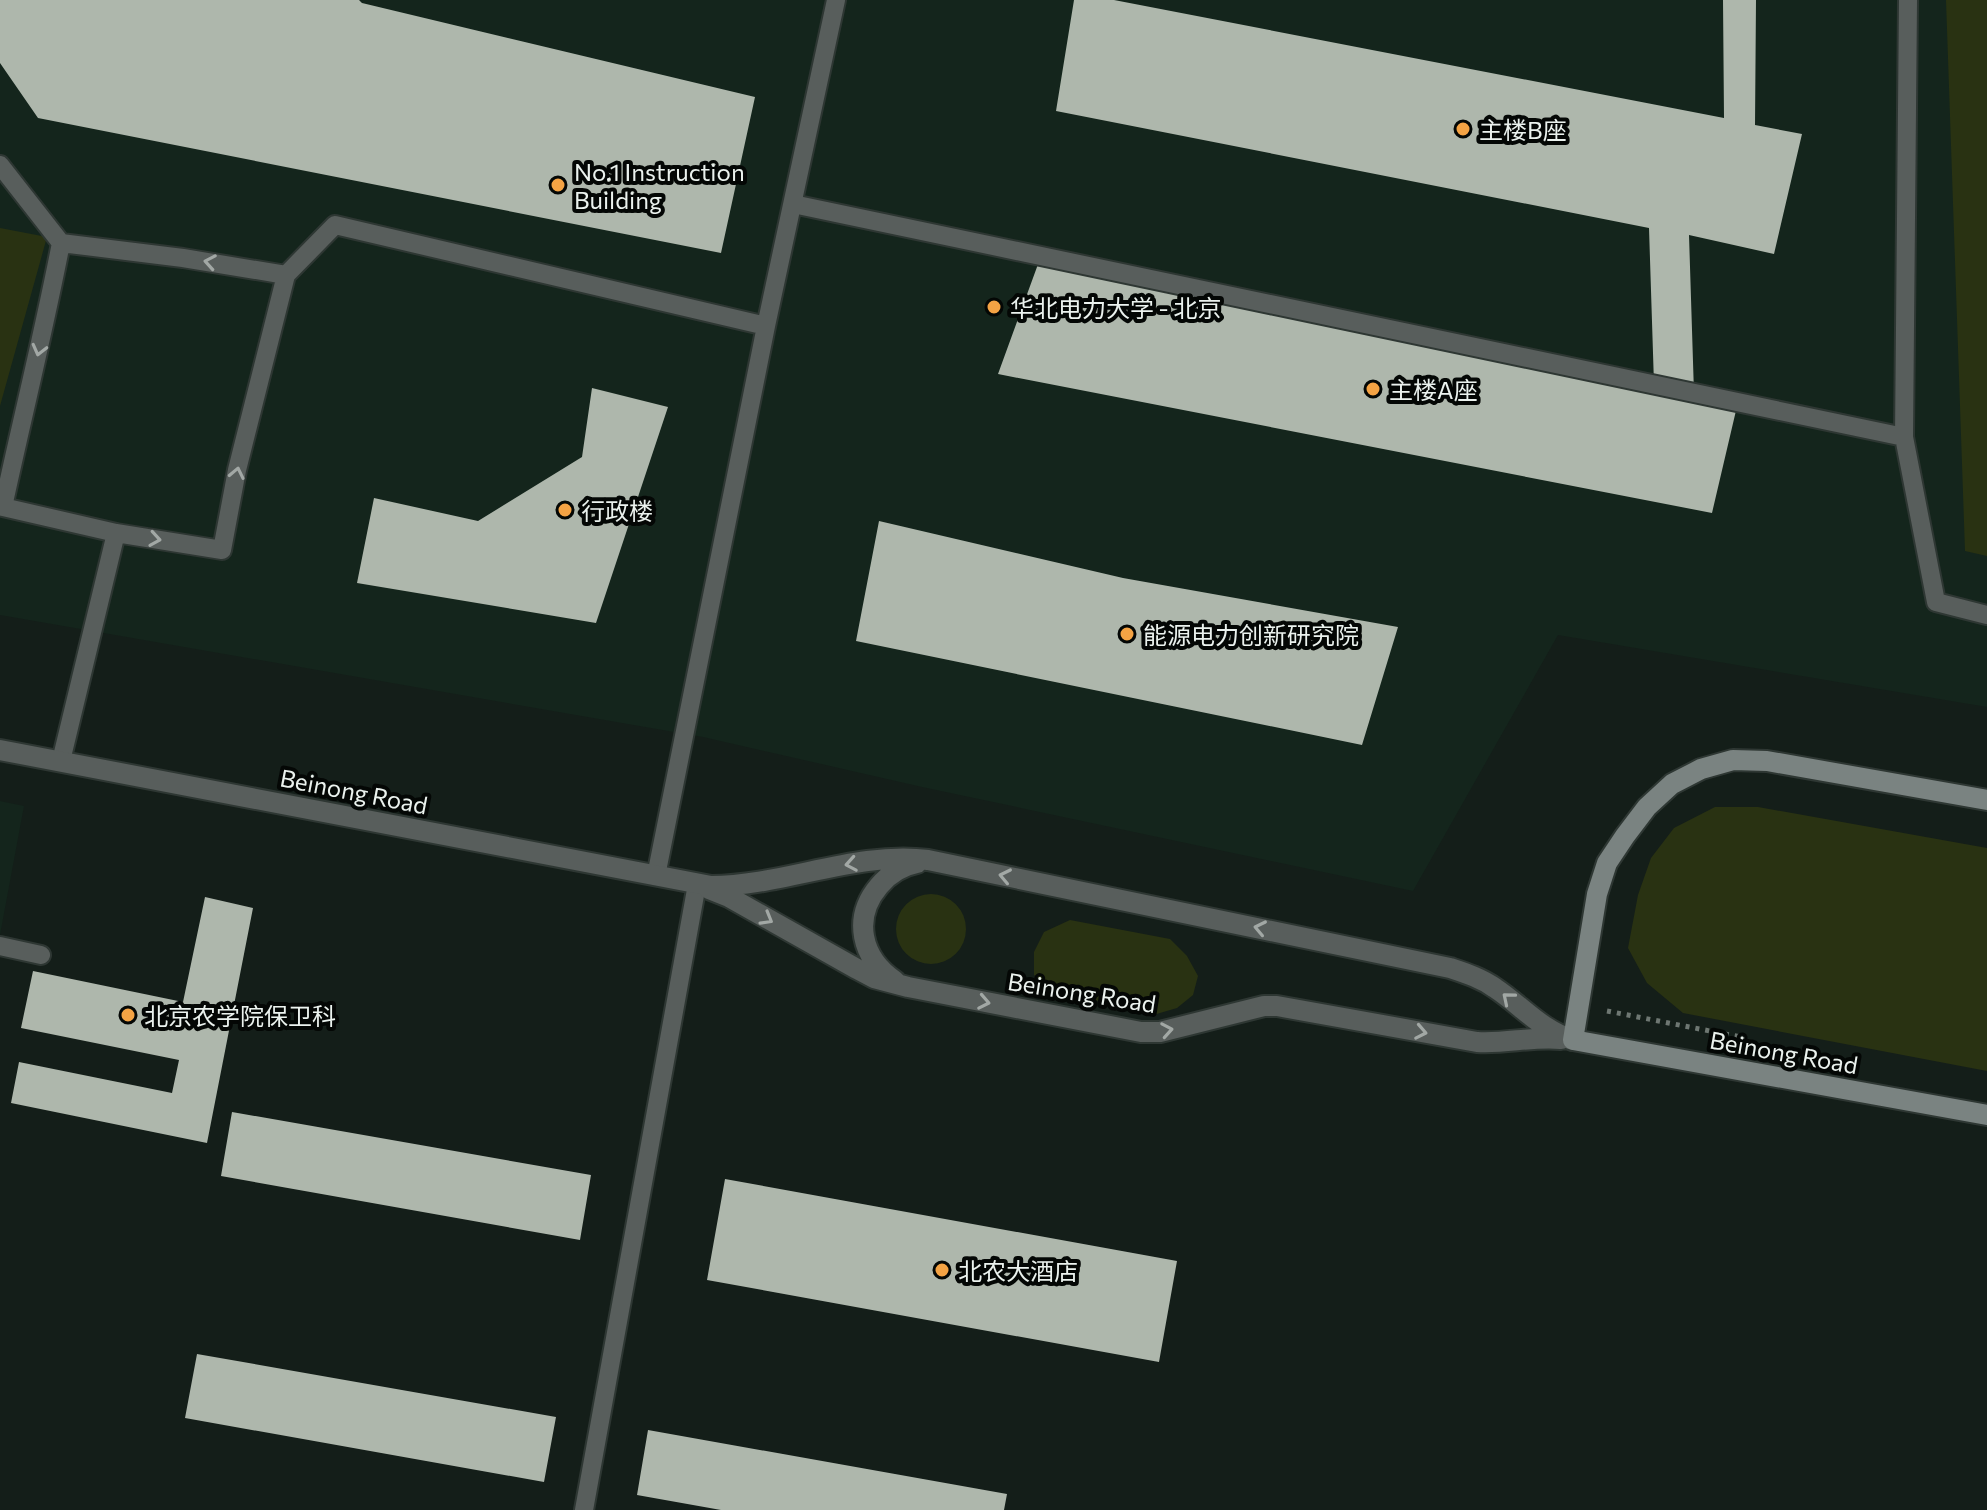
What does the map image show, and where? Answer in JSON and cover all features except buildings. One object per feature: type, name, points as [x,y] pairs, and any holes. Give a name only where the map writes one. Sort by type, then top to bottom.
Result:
[{"type":"main road","points":[[1573,1040],[1597,894],[1607,863],[1647,807],[1672,784],[1701,769],[1733,760],[1767,761],[1987,800]]},
{"type":"main road","name":"Beinong Road","points":[[1573,1040],[1987,1115]]},
{"type":"street","name":"Beinong Road","points":[[0,750],[697,884],[746,884],[876,860],[928,860],[1450,968],[1483,980],[1548,1030],[1573,1040]]},
{"type":"street","points":[[908,987],[879,968],[871,955],[862,926],[864,910],[871,896],[893,872],[907,864],[928,860]]},
{"type":"street","name":"Beinong Road","points":[[697,884],[729,897],[874,978],[1141,1032],[1160,1032],[1264,1006],[1277,1006],[1477,1042],[1502,1043],[1535,1038],[1573,1040]]},
{"type":"lane","points":[[656,876],[766,326],[836,0]]},
{"type":"lane","points":[[1908,0],[1904,437],[1936,602],[1987,615]]},
{"type":"lane","points":[[0,165],[61,243],[286,275]]},
{"type":"lane","points":[[793,204],[1904,437]]},
{"type":"lane","points":[[61,243],[3,507],[116,533],[222,550],[237,470],[286,275],[335,225],[766,326]]},
{"type":"lane","points":[[61,761],[116,533]]},
{"type":"lane","points":[[584,1510],[697,884]]},
{"type":"lane","points":[[0,946],[41,955]]},
{"type":"path","points":[[1579,1002],[1613,1013],[1686,1027]]},
{"type":"shaded area","name":"华北电力大学 - 北京","points":[[0,0],[1987,0],[1987,707],[1558,635],[1413,891],[922,787],[703,737],[0,615]]},
{"type":"shaded area","points":[[0,801],[24,806],[0,935]]},
{"type":"green space","points":[[1946,0],[1987,0],[1987,556],[1965,551]]},
{"type":"green space","points":[[0,228],[47,237],[0,406]]},
{"type":"green space","points":[[1715,807],[1758,807],[1987,848],[1987,1071],[1683,1013],[1647,983],[1628,948],[1638,895],[1651,858],[1674,828]]},
{"type":"green space","points":[[931,894],[956,904],[966,929],[956,954],[931,964],[906,954],[896,929],[906,904]]},
{"type":"green space","points":[[1070,920],[1170,939],[1187,956],[1198,976],[1193,995],[1177,1008],[1153,1015],[1055,990],[1034,975],[1034,952],[1044,932]]},
{"type":"place","name":"主楼B座","points":[[1463,129]]},
{"type":"place","name":"No.1 Instruction Building","points":[[558,185]]},
{"type":"place","name":"华北电力大学 - 北京","points":[[994,307]]},
{"type":"place","name":"主楼A座","points":[[1373,389]]},
{"type":"place","name":"行政楼","points":[[565,510]]},
{"type":"place","name":"能源电力创新研究院","points":[[1127,634]]},
{"type":"place","name":"北京农学院保卫科","points":[[128,1015]]},
{"type":"place","name":"北农大酒店","points":[[942,1270]]}]
